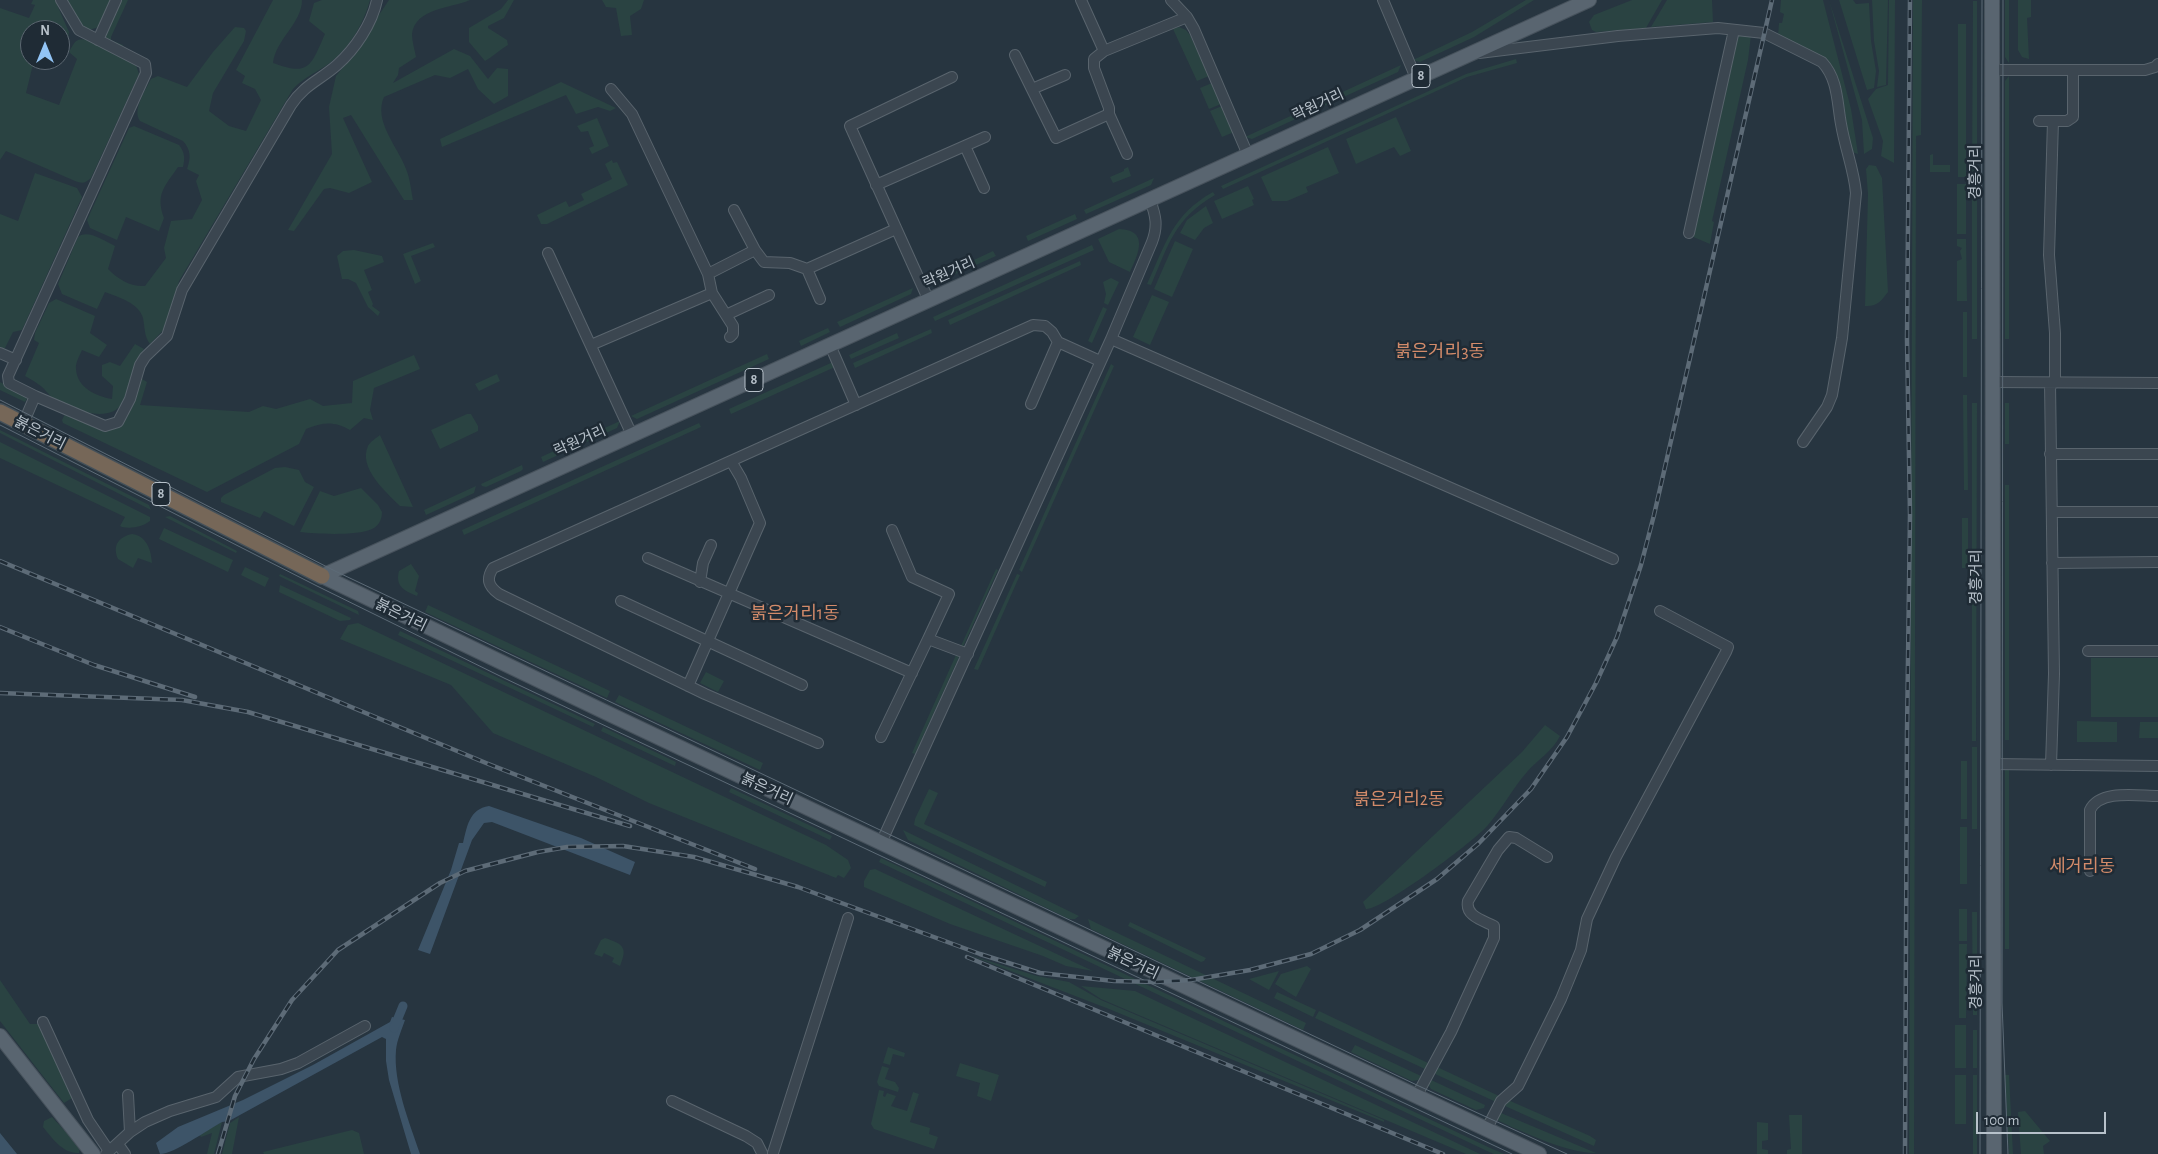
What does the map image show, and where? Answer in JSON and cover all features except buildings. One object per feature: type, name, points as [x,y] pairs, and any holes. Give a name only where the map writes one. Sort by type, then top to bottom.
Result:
[{"type":"highway","name":"붉은거리","points":[[0,412],[322,576]]},
{"type":"main road","name":"락원거리","points":[[322,576],[1589,0]]},
{"type":"main road","name":"경흥거리","points":[[1992,0],[1994,1154]]},
{"type":"main road","name":"붉은거리","points":[[322,576],[1539,1154]]},
{"type":"main road","points":[[0,1036],[93,1154]]},
{"type":"street","points":[[61,0],[79,30],[136,58],[145,64],[146,72],[8,376],[9,383],[105,426],[118,422],[130,399],[140,365],[145,357],[167,336],[182,290],[291,105],[299,93],[338,64],[343,58],[369,24],[377,0]]},
{"type":"street","points":[[98,40],[116,0]]},
{"type":"street","points":[[1081,0],[1104,51]]},
{"type":"street","points":[[1171,0],[1187,17],[1248,155]]},
{"type":"street","points":[[1383,0],[1416,78]]},
{"type":"street","points":[[1127,154],[1109,114],[1109,108],[1094,68],[1094,59],[1104,51],[1187,17]]},
{"type":"street","points":[[1470,54],[1618,36],[1718,28],[1758,31],[1822,62],[1828,68],[1835,85],[1841,124],[1854,176],[1856,193],[1842,338],[1832,395],[1827,407],[1803,442]]},
{"type":"street","points":[[1689,233],[1734,30]]},
{"type":"street","points":[[1015,55],[1056,138],[1109,114]]},
{"type":"street","points":[[1992,70],[2145,70],[2158,64]]},
{"type":"street","points":[[2040,121],[2066,121],[2073,117],[2073,70]]},
{"type":"street","points":[[1032,89],[1065,75]]},
{"type":"street","points":[[928,301],[850,126],[952,77]]},
{"type":"street","points":[[611,89],[632,114],[708,274],[712,293],[733,326],[733,334],[730,337]]},
{"type":"street","points":[[2051,765],[2054,674],[2050,454],[2052,383],[2056,333],[2049,255],[2053,121]]},
{"type":"street","points":[[876,185],[985,137]]},
{"type":"street","points":[[965,146],[984,188]]},
{"type":"street","points":[[881,842],[1111,339],[1157,228],[1150,200]]},
{"type":"street","points":[[734,210],[755,250],[764,262],[790,263],[807,269],[896,229]]},
{"type":"street","points":[[708,274],[755,250]]},
{"type":"street","points":[[548,253],[632,435]]},
{"type":"street","points":[[807,269],[820,299]]},
{"type":"street","points":[[591,345],[712,293]]},
{"type":"street","points":[[726,314],[769,295]]},
{"type":"street","points":[[818,744],[688,686],[499,594],[491,588],[488,581],[493,568],[1033,326],[1045,326],[1052,332],[1058,342],[1100,361]]},
{"type":"street","points":[[1111,339],[1613,558]]},
{"type":"street","points":[[1031,404],[1058,342]]},
{"type":"street","points":[[830,345],[856,405]]},
{"type":"street","points":[[0,353],[16,360]]},
{"type":"street","points":[[1992,382],[2158,383]]},
{"type":"street","points":[[23,424],[35,396]]},
{"type":"street","points":[[2050,454],[2158,454]]},
{"type":"street","points":[[688,686],[760,523],[741,478],[731,461]]},
{"type":"street","points":[[2052,512],[2158,512]]},
{"type":"street","points":[[881,737],[949,594],[912,577],[892,530]]},
{"type":"street","points":[[700,582],[703,563],[711,545]]},
{"type":"street","points":[[648,558],[912,673]]},
{"type":"street","points":[[2052,563],[2158,562]]},
{"type":"street","points":[[622,600],[802,685]]},
{"type":"street","points":[[1486,1130],[1501,1101],[1518,1086],[1557,1008],[1581,950],[1587,919],[1611,866],[1726,652],[1728,646],[1660,611]]},
{"type":"street","points":[[928,638],[968,654]]},
{"type":"street","points":[[2088,651],[2158,651]]},
{"type":"street","points":[[1992,764],[2158,766]]},
{"type":"street","points":[[2090,871],[2090,810],[2093,804],[2102,798],[2158,796]]},
{"type":"street","points":[[1416,1096],[1451,1032],[1494,938],[1494,926],[1469,913],[1467,908],[1468,901],[1498,850],[1509,838],[1516,838],[1547,857]]},
{"type":"street","points":[[672,1101],[746,1136],[757,1144],[761,1153],[774,1154],[848,918]]},
{"type":"street","points":[[43,1022],[88,1120],[107,1153],[130,1132],[145,1122],[170,1111],[216,1097],[238,1077],[281,1069],[298,1063],[365,1026]]},
{"type":"street","points":[[128,1095],[130,1132]]},
{"type":"street","points":[[118,1144],[125,1154]]},
{"type":"green space","points":[[33,0],[55,0],[64,20],[20,20],[20,70],[32,70],[26,93],[59,105],[77,59],[70,53],[70,50],[74,43],[80,39],[87,40],[136,65],[139,74],[91,178],[84,182],[75,181],[6,151],[0,160],[0,8],[29,18],[35,5],[31,4]]},
{"type":"green space","points":[[66,0],[110,0],[99,27],[89,30],[79,23]]},
{"type":"green space","points":[[120,0],[128,0],[111,40],[123,45],[124,48],[107,41],[105,35]]},
{"type":"green space","points":[[273,0],[302,0],[298,16],[279,46],[273,63],[295,69],[308,65],[316,54],[325,34],[309,21],[314,3],[322,0],[370,0],[360,26],[338,56],[293,89],[179,281],[172,307],[171,322],[150,344],[141,313],[133,304],[105,292],[97,309],[62,294],[58,284],[78,237],[86,234],[115,246],[108,269],[112,273],[129,284],[145,286],[166,258],[164,248],[171,221],[192,219],[202,200],[196,181],[199,175],[187,169],[190,154],[186,144],[140,121],[138,106],[151,79],[158,76],[187,87],[213,52],[235,27],[244,28],[246,31],[244,41],[213,93],[209,111],[229,126],[246,131],[261,100],[255,89],[242,83],[245,76],[236,70]]},
{"type":"green space","points":[[389,0],[470,0],[435,10],[420,19],[415,25],[412,34],[416,57],[399,68],[398,75],[393,83],[454,49],[470,56],[488,79],[497,68],[508,69],[508,96],[494,104],[478,89],[468,69],[450,78],[435,75],[384,97],[381,106],[384,125],[407,173],[413,200],[404,200],[351,115],[343,118],[372,182],[349,193],[330,188],[324,189],[294,231],[288,230],[332,154],[329,107],[336,76]]},
{"type":"green space","points":[[508,0],[514,0],[504,18],[488,26],[488,28],[507,40],[508,45],[485,61],[469,42],[469,28],[501,9]]},
{"type":"green space","points":[[602,0],[644,0],[641,9],[630,16],[632,35],[621,36],[616,8],[606,7]]},
{"type":"green space","points":[[1526,0],[1534,0],[1474,37],[1420,62],[1413,60],[1472,32]]},
{"type":"green space","points":[[1632,0],[1662,0],[1646,28],[1596,32],[1592,30],[1589,22],[1594,15]]},
{"type":"green space","points":[[1667,0],[1712,0],[1713,22],[1651,27]]},
{"type":"green space","points":[[1781,0],[1823,0],[1851,109],[1858,154],[1852,152],[1849,142],[1842,92],[1835,70],[1818,55],[1778,36],[1779,23],[1782,23],[1784,14],[1780,12]]},
{"type":"green space","points":[[1829,0],[1873,138],[1872,149],[1864,154],[1862,120]]},
{"type":"green space","points":[[1839,0],[1853,0],[1856,4],[1869,3],[1871,41],[1876,71],[1874,88],[1867,90]]},
{"type":"green space","points":[[1872,0],[1888,0],[1886,85],[1877,87],[1879,71],[1874,41]]},
{"type":"green space","points":[[1889,0],[1895,0],[1894,163],[1881,156],[1883,141],[1868,99],[1876,89],[1888,85]]},
{"type":"green space","points":[[1913,0],[1922,0],[1921,135],[1916,136],[1914,1154],[1909,1154]]},
{"type":"green space","points":[[2005,0],[2009,0],[2009,63],[2005,57]]},
{"type":"green space","points":[[2018,0],[2031,0],[2031,17],[2027,18],[2029,59],[2022,57],[2018,50]]},
{"type":"green space","points":[[1973,1],[1977,1],[1977,176],[1972,176]]},
{"type":"green space","points":[[1958,24],[1966,24],[1966,177],[1958,177]]},
{"type":"green space","points":[[1179,27],[1186,30],[1190,35],[1209,76],[1197,81],[1173,29]]},
{"type":"green space","points":[[1737,34],[1751,35],[1748,60],[1712,221],[1714,222],[1710,244],[1691,236]]},
{"type":"green space","points":[[1516,59],[1517,63],[1467,77],[1223,189],[1221,186],[1466,74]]},
{"type":"green space","points":[[1401,65],[1398,72],[1252,139],[1245,137]]},
{"type":"green space","points":[[2009,76],[2009,339],[2005,339],[2005,81]]},
{"type":"green space","points":[[561,82],[616,108],[610,111],[598,107],[576,114],[566,95],[442,147],[440,139]]},
{"type":"green space","points":[[1212,83],[1221,104],[1209,109],[1200,88]]},
{"type":"green space","points":[[1222,106],[1234,132],[1222,137],[1210,111]]},
{"type":"green space","points":[[1396,117],[1411,151],[1400,156],[1394,147],[1356,164],[1346,139]]},
{"type":"green space","points":[[597,118],[609,146],[592,154],[589,148],[594,146],[588,131],[581,132],[577,126]]},
{"type":"green space","points":[[134,126],[179,145],[183,153],[184,164],[183,167],[178,167],[161,196],[161,210],[164,218],[159,231],[126,217],[117,240],[90,228],[87,220],[129,128]]},
{"type":"green space","points":[[1328,147],[1339,173],[1306,187],[1308,192],[1287,201],[1272,201],[1261,177]]},
{"type":"green space","points":[[1933,154],[1933,165],[1950,165],[1950,172],[1930,172],[1930,155]]},
{"type":"green space","points":[[612,160],[613,163],[617,162],[628,185],[547,224],[541,224],[537,215],[566,201],[569,207],[584,200],[581,194],[612,179],[605,164]]},
{"type":"green space","points":[[1869,165],[1876,166],[1882,178],[1888,292],[1881,301],[1865,306],[1868,194],[1866,169]]},
{"type":"green space","points":[[1128,167],[1131,176],[1113,183],[1110,177],[1124,171]]},
{"type":"green space","points":[[35,173],[77,188],[82,197],[22,330],[13,332],[5,348],[0,349],[0,214],[18,221]]},
{"type":"green space","points":[[1154,178],[1151,185],[1086,214],[1084,210]]},
{"type":"green space","points":[[1957,184],[1966,184],[1966,234],[1957,234]]},
{"type":"green space","points":[[1972,185],[1977,185],[1977,339],[1972,339]]},
{"type":"green space","points":[[1248,186],[1254,199],[1252,200],[1254,205],[1222,219],[1214,201]]},
{"type":"green space","points":[[1213,192],[1215,195],[1190,213],[1181,223],[1168,245],[1151,285],[1147,284],[1165,243],[1179,220],[1188,210]]},
{"type":"green space","points":[[1206,206],[1213,223],[1204,228],[1195,240],[1180,233],[1187,220]]},
{"type":"green space","points":[[1075,214],[1077,219],[1028,241],[1026,236]]},
{"type":"green space","points":[[1119,229],[1129,230],[1138,239],[1138,251],[1130,272],[1109,262],[1098,239]]},
{"type":"green space","points":[[1957,239],[1966,239],[1967,301],[1957,301],[1957,261],[1962,259],[1960,251],[1962,248],[1957,246]]},
{"type":"green space","points":[[1175,241],[1193,249],[1172,297],[1154,289]]},
{"type":"green space","points":[[433,243],[435,247],[411,256],[421,281],[415,284],[403,254]]},
{"type":"green space","points":[[1092,245],[1094,250],[935,321],[933,317]]},
{"type":"green space","points":[[354,250],[382,256],[384,262],[364,270],[372,290],[368,292],[373,304],[372,306],[380,312],[378,316],[368,307],[356,283],[348,279],[342,279],[337,256],[343,251]]},
{"type":"green space","points":[[993,251],[996,256],[931,285],[923,284]]},
{"type":"green space","points":[[1080,261],[1081,265],[950,325],[948,320]]},
{"type":"green space","points":[[1111,278],[1119,282],[1108,305],[1104,303],[1106,294],[1103,282]]},
{"type":"green space","points":[[913,288],[911,294],[840,327],[837,322]]},
{"type":"green space","points":[[1152,295],[1169,302],[1150,345],[1133,337]]},
{"type":"green space","points":[[56,299],[95,316],[90,333],[107,345],[99,357],[82,350],[78,359],[76,364],[77,376],[88,390],[112,399],[113,386],[102,376],[102,365],[110,362],[120,366],[135,344],[144,349],[137,362],[122,403],[117,409],[109,413],[100,414],[71,408],[55,400],[40,386],[25,376],[39,343],[34,340],[35,333],[49,303]]},
{"type":"green space","points":[[1103,307],[1107,309],[1092,343],[1088,341]]},
{"type":"green space","points":[[1963,312],[1967,312],[1967,377],[1963,377]]},
{"type":"green space","points":[[828,328],[830,332],[801,346],[799,341]]},
{"type":"green space","points":[[931,329],[932,333],[855,368],[853,363]]},
{"type":"green space","points":[[897,333],[899,338],[851,359],[849,355]]},
{"type":"green space","points":[[767,354],[769,359],[637,419],[631,416]]},
{"type":"green space","points":[[414,355],[420,369],[374,388],[370,410],[373,420],[364,418],[350,430],[334,424],[318,425],[306,429],[299,444],[207,492],[63,423],[62,420],[65,414],[118,427],[128,413],[142,379],[147,382],[140,405],[249,412],[263,406],[276,409],[310,399],[323,406],[352,403],[353,381]]},
{"type":"green space","points":[[833,362],[835,367],[731,414],[729,409]]},
{"type":"green space","points":[[1111,364],[1114,366],[1022,572],[1019,570]]},
{"type":"green space","points":[[497,374],[500,381],[479,391],[475,384]]},
{"type":"green space","points":[[0,382],[25,395],[27,398],[25,402],[0,390]]},
{"type":"green space","points":[[1963,395],[1967,395],[1968,490],[1964,490]]},
{"type":"green space","points":[[1972,403],[1977,403],[1976,741],[1972,741]]},
{"type":"green space","points":[[2005,403],[2009,403],[2009,444],[2005,444]]},
{"type":"green space","points":[[471,414],[478,426],[478,431],[440,449],[431,430]]},
{"type":"green space","points":[[620,421],[617,428],[543,462],[541,457]]},
{"type":"green space","points":[[699,423],[701,427],[464,535],[462,530]]},
{"type":"green space","points":[[0,430],[149,505],[151,510],[0,433]]},
{"type":"green space","points":[[380,435],[413,507],[400,506],[381,487],[370,471],[366,454],[368,446]]},
{"type":"green space","points":[[0,442],[150,517],[150,521],[133,528],[120,526],[125,517],[0,458]]},
{"type":"green space","points":[[522,465],[523,469],[521,471],[486,487],[481,484]]},
{"type":"green space","points":[[285,467],[299,470],[305,482],[314,487],[294,526],[264,511],[260,518],[221,502],[221,498],[224,495],[275,468]]},
{"type":"green space","points":[[2005,485],[2009,485],[2009,740],[2005,740]]},
{"type":"green space","points":[[476,486],[474,493],[426,515],[424,510]]},
{"type":"green space","points":[[361,488],[378,505],[382,512],[377,526],[366,531],[347,534],[300,532],[320,491],[334,496]]},
{"type":"green space","points":[[170,516],[237,551],[236,553],[165,517]]},
{"type":"green space","points":[[1962,518],[1968,518],[1968,568],[1962,568]]},
{"type":"green space","points":[[164,528],[233,560],[228,572],[159,539]]},
{"type":"green space","points":[[132,534],[145,541],[151,553],[152,563],[138,558],[133,568],[118,559],[116,546],[118,542],[123,537]]},
{"type":"green space","points":[[411,564],[419,576],[415,591],[418,593],[417,596],[405,590],[398,581],[399,571]]},
{"type":"green space","points":[[245,567],[269,578],[265,587],[241,575]]},
{"type":"green space","points":[[996,569],[998,570],[962,649],[960,648]]},
{"type":"green space","points":[[280,574],[358,611],[359,615],[279,576]]},
{"type":"green space","points":[[1017,574],[1020,575],[978,670],[974,669]]},
{"type":"green space","points":[[280,585],[351,618],[350,620],[340,621],[279,592]]},
{"type":"green space","points":[[428,605],[610,691],[607,698],[425,612]]},
{"type":"green space","points":[[358,623],[826,845],[848,860],[851,868],[844,878],[838,875],[836,878],[649,803],[596,777],[493,733],[451,685],[340,639],[348,625]]},
{"type":"green space","points":[[400,631],[595,724],[593,727],[398,635]]},
{"type":"green space","points":[[956,655],[959,657],[915,754],[912,753]]},
{"type":"green space","points":[[2091,658],[2158,658],[2158,717],[2091,717]]},
{"type":"green space","points":[[706,672],[724,681],[718,692],[700,683]]},
{"type":"green space","points":[[619,695],[763,763],[760,770],[615,702]]},
{"type":"green space","points":[[2077,721],[2117,722],[2117,742],[2077,742]]},
{"type":"green space","points":[[2140,722],[2158,722],[2158,738],[2139,738]]},
{"type":"green space","points":[[1545,725],[1560,736],[1549,751],[1522,779],[1488,825],[1448,859],[1408,887],[1375,907],[1366,909],[1363,902],[1522,752]]},
{"type":"green space","points":[[603,727],[676,762],[675,766],[601,731]]},
{"type":"green space","points":[[1972,747],[1977,747],[1977,829],[1972,829]]},
{"type":"green space","points":[[1961,761],[1967,761],[1967,819],[1961,819]]},
{"type":"green space","points":[[2009,768],[2009,949],[2005,949],[2005,769]]},
{"type":"green space","points":[[731,788],[832,836],[830,840],[729,792]]},
{"type":"green space","points":[[929,789],[938,793],[924,824],[1047,882],[1045,887],[914,825]]},
{"type":"green space","points":[[1960,827],[1967,827],[1967,884],[1960,884]]},
{"type":"green space","points":[[903,830],[1079,916],[1075,919],[1069,919],[908,840]]},
{"type":"green space","points":[[881,858],[1504,1154],[1494,1154],[1487,1151],[879,862]]},
{"type":"green space","points":[[875,869],[1093,971],[1066,966],[1043,956],[950,924],[864,887],[864,881],[870,870]]},
{"type":"green space","points":[[1959,909],[1967,909],[1967,941],[1959,941]]},
{"type":"green space","points":[[1972,912],[1977,912],[1977,1015],[1973,1015]]},
{"type":"green space","points":[[1088,919],[1306,1023],[1303,1030],[1091,929]]},
{"type":"green space","points":[[1130,922],[1206,958],[1201,962],[1128,926]]},
{"type":"green space","points":[[605,938],[620,944],[624,950],[620,966],[612,962],[614,958],[604,953],[602,957],[594,954],[601,940]]},
{"type":"green space","points":[[1959,944],[1967,944],[1966,1018],[1959,1018]]},
{"type":"green space","points":[[969,955],[1037,976],[1069,982],[1101,1000],[1384,1120],[1384,1122],[1109,1009]]},
{"type":"green space","points":[[1307,966],[1311,969],[1296,997],[1275,984],[1281,974]]},
{"type":"green space","points":[[1279,971],[1269,990],[1249,979]]},
{"type":"green space","points":[[0,980],[30,1024],[39,1024],[72,1098],[64,1103],[0,1021]]},
{"type":"green space","points":[[1081,986],[1135,991],[1480,1154],[1466,1154],[1101,999]]},
{"type":"green space","points":[[1277,992],[1316,1010],[1313,1017],[1274,998]]},
{"type":"green space","points":[[1319,1011],[1428,1063],[1425,1069],[1315,1018]]},
{"type":"green space","points":[[1955,1025],[1966,1025],[1966,1068],[1955,1068]]},
{"type":"green space","points":[[1973,1030],[1977,1030],[1977,1068],[1973,1068]]},
{"type":"green space","points":[[1355,1045],[1421,1076],[1418,1080],[1412,1081],[1351,1052]]},
{"type":"green space","points":[[888,1047],[905,1053],[904,1057],[893,1054],[890,1065],[883,1063]]},
{"type":"green space","points":[[960,1063],[999,1075],[991,1101],[977,1096],[980,1083],[956,1076]]},
{"type":"green space","points":[[882,1066],[889,1068],[885,1079],[895,1082],[899,1088],[898,1092],[879,1086],[877,1082]]},
{"type":"green space","points":[[1435,1066],[1499,1096],[1496,1102],[1433,1073]]},
{"type":"green space","points":[[1955,1075],[1966,1075],[1966,1124],[1955,1124]]},
{"type":"green space","points":[[1973,1075],[1977,1075],[1977,1154],[1973,1154]]},
{"type":"green space","points":[[2005,1075],[2009,1075],[2013,1154],[2009,1154]]},
{"type":"green space","points":[[1429,1079],[1485,1105],[1484,1108],[1476,1110],[1431,1089],[1428,1084]]},
{"type":"green space","points":[[879,1090],[884,1091],[883,1096],[885,1097],[887,1093],[896,1096],[891,1106],[907,1111],[913,1092],[919,1094],[910,1122],[930,1128],[929,1134],[938,1137],[934,1149],[874,1129],[871,1124]]},
{"type":"green space","points":[[1508,1100],[1590,1136],[1596,1140],[1594,1146],[1505,1106]]},
{"type":"green space","points":[[2025,1111],[2050,1141],[2043,1146],[2044,1154],[2021,1154],[2018,1112]]},
{"type":"green space","points":[[1501,1113],[1596,1153],[1573,1150],[1532,1136],[1497,1120]]},
{"type":"green space","points":[[1789,1115],[1802,1115],[1802,1154],[1787,1154],[1787,1150],[1791,1149]]},
{"type":"green space","points":[[52,1117],[80,1147],[79,1153],[73,1153],[63,1148],[43,1127],[44,1121]]},
{"type":"green space","points":[[239,1117],[232,1154],[222,1154],[230,1123]]},
{"type":"green space","points":[[222,1122],[214,1154],[207,1154],[212,1133],[201,1137],[199,1134]]},
{"type":"green space","points":[[1757,1122],[1768,1123],[1768,1140],[1762,1141],[1762,1149],[1768,1150],[1768,1154],[1757,1154]]},
{"type":"green space","points":[[352,1130],[359,1133],[364,1154],[264,1154],[263,1152]]},
{"type":"water","points":[[489,806],[581,838],[635,862],[630,875],[492,822],[484,823],[472,840],[430,954],[418,950],[451,870],[459,843],[463,843],[470,820],[477,811]]},
{"type":"water","points":[[392,1017],[405,1020],[398,1038],[396,1050],[397,1076],[403,1103],[420,1154],[411,1154],[389,1080],[386,1061],[386,1039],[382,1037],[229,1121],[222,1122],[182,1146],[160,1154],[156,1143],[178,1127],[243,1100],[313,1065],[390,1022]]},
{"type":"water","points":[[0,1133],[17,1154],[0,1154]]},
{"type":"waterway","points":[[394,1028],[403,1006]]},
{"type":"tram line","points":[[1980,1154],[1982,0]]},
{"type":"tram line","points":[[2003,0],[2002,1003],[2008,1154]]},
{"type":"tram line","points":[[0,400],[335,571],[1421,1087],[1567,1154]]},
{"type":"tram line","points":[[0,425],[317,586],[504,678],[1512,1154]]},
{"type":"railway","points":[[218,1154],[235,1096],[254,1059],[292,1000],[338,950],[440,883],[465,871],[538,852],[567,847],[623,846],[694,857],[798,887],[980,954],[1040,973],[1114,981],[1156,982],[1191,980],[1250,970],[1311,954],[1360,930],[1437,879],[1479,843],[1531,789],[1567,737],[1596,683],[1617,637],[1641,565],[1654,515],[1772,0]]},
{"type":"railway","points":[[1905,1154],[1910,515],[1907,339],[1910,0]]},
{"type":"railway","points":[[0,561],[486,763],[755,869]]},
{"type":"railway","points":[[0,627],[94,665],[195,697]]},
{"type":"railway","points":[[0,693],[182,700],[248,712],[630,826]]},
{"type":"railway","points":[[967,957],[1443,1154]]},
{"type":"district","name":"붉은거리3동","points":[[1440,352]]},
{"type":"district","name":"붉은거리1동","points":[[795,614]]},
{"type":"district","name":"붉은거리2동","points":[[1399,800]]},
{"type":"district","name":"세거리동","points":[[2082,867]]}]
